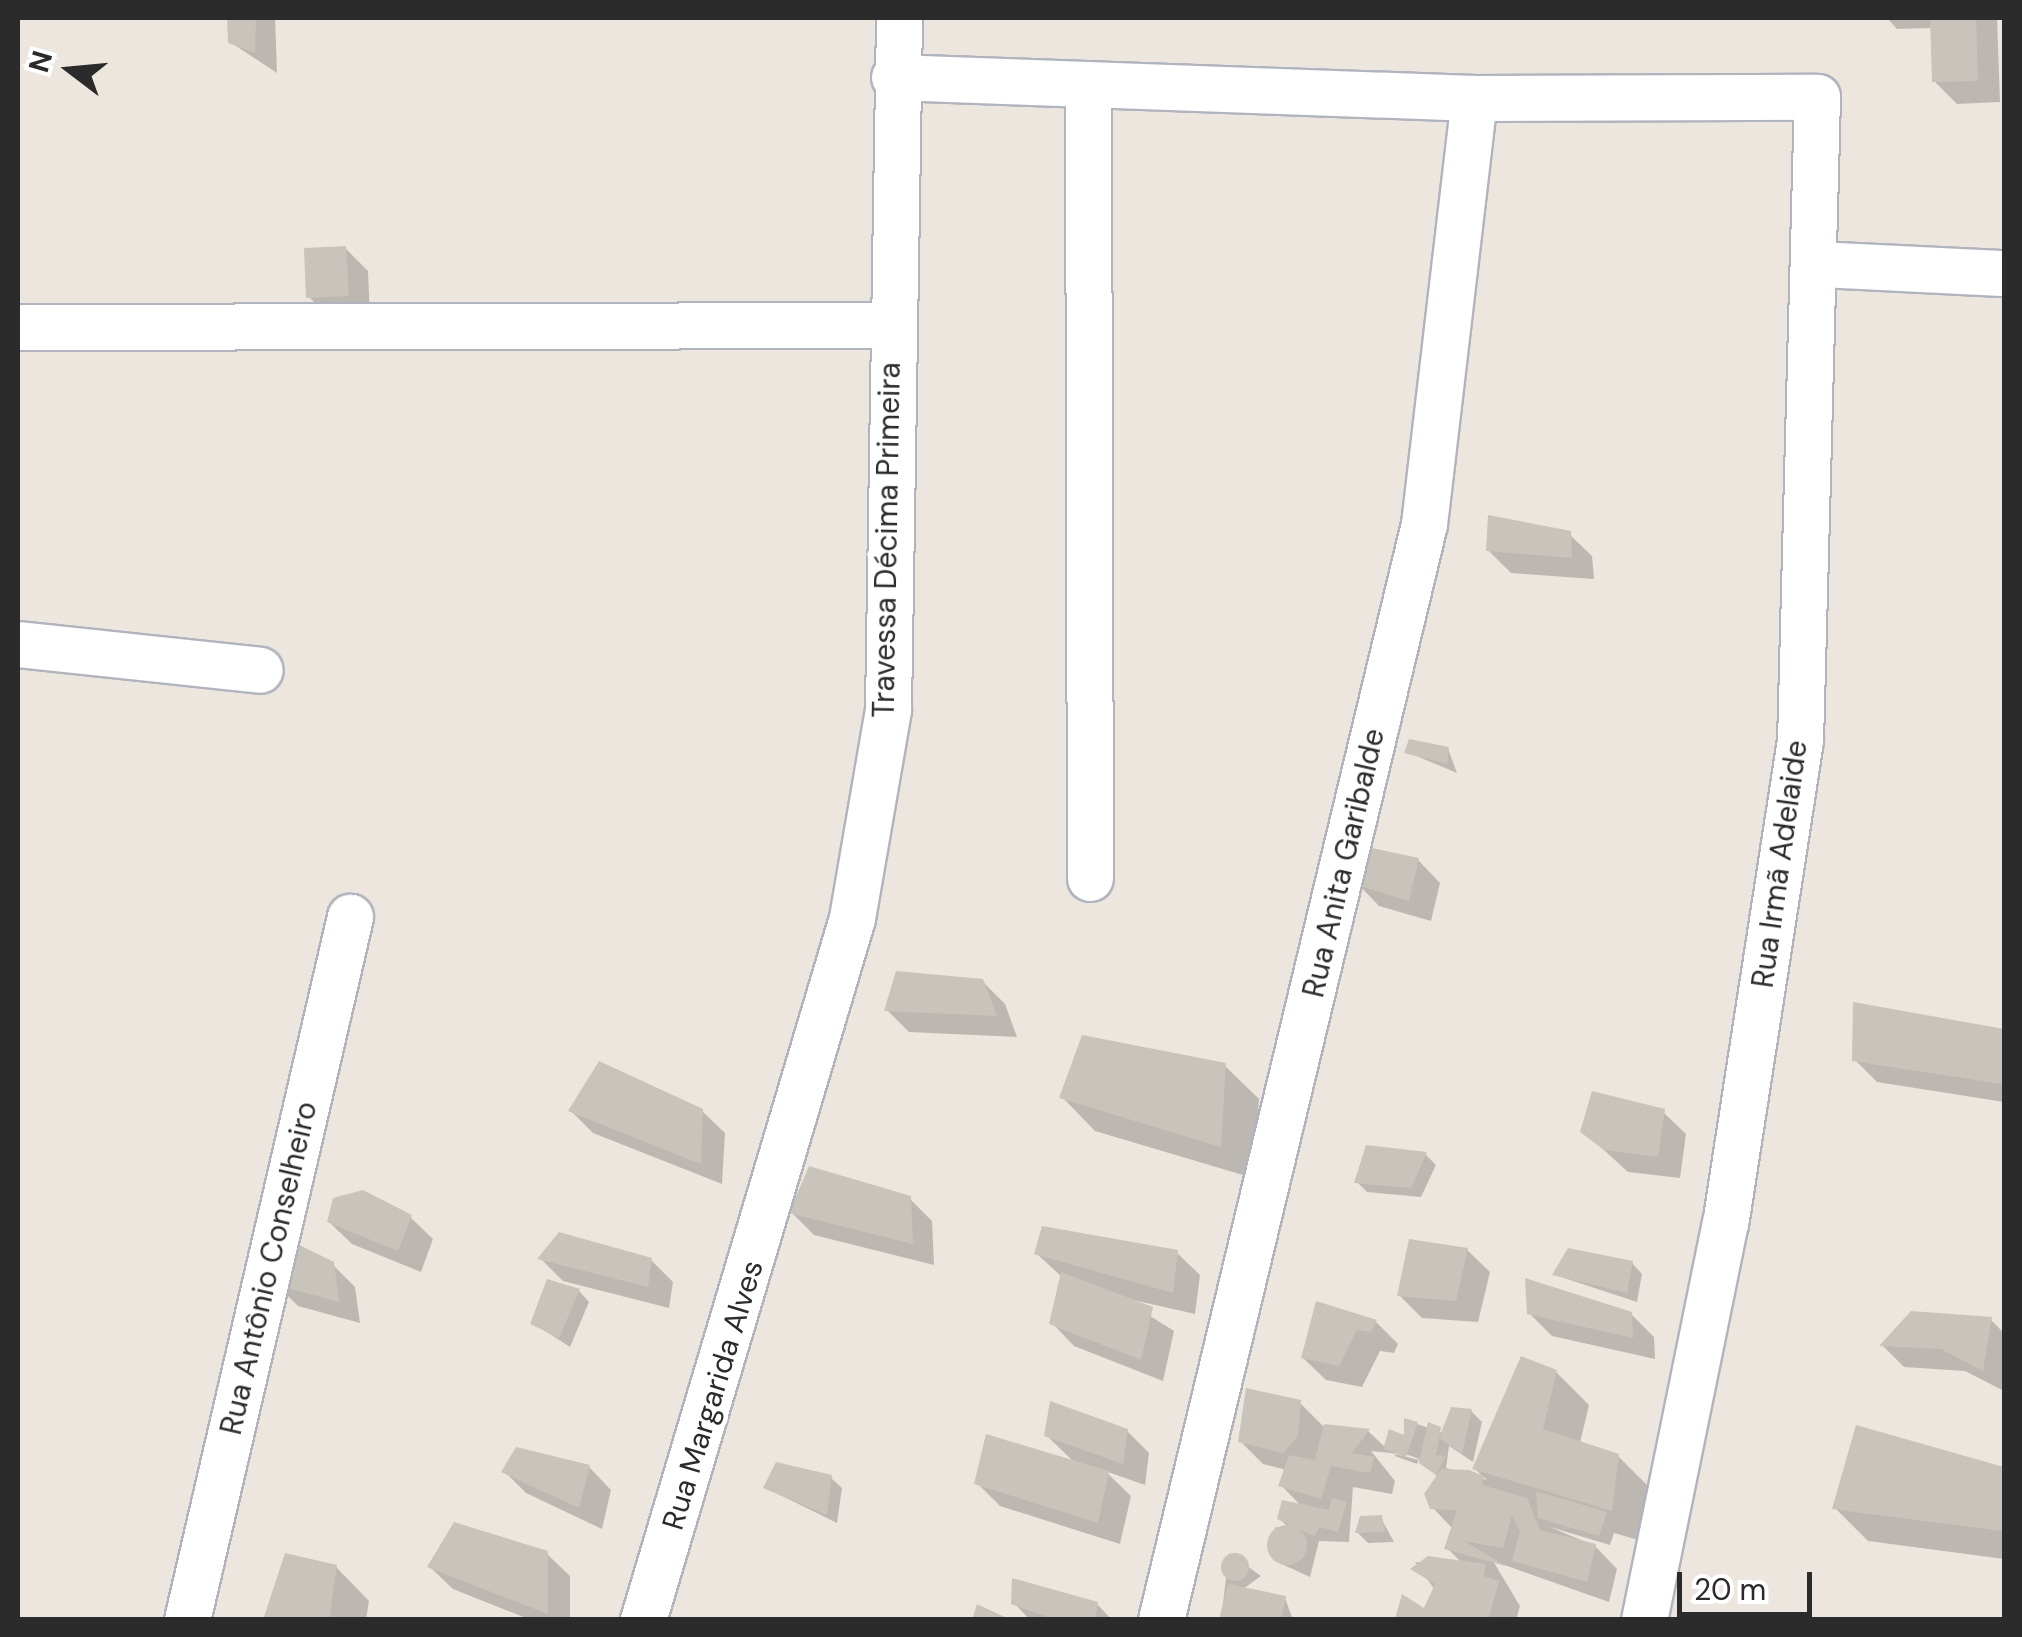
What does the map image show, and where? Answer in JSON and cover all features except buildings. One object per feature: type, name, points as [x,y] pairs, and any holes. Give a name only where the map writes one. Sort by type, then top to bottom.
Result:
[{"type":"street","name":"Travessa Décima Primeira","points":[[784,1171],[852,918],[888,709],[890,325],[898,18]]},
{"type":"street","points":[[894,78],[1474,98]]},
{"type":"street","points":[[1088,84],[1090,878]]},
{"type":"street","name":"Rua Irmã Adelaide","points":[[1474,98],[1817,98],[1818,264],[1800,740],[1725,1222],[1644,1620]]},
{"type":"street","name":"Rua Anita Garibalde","points":[[1161,1620],[1424,524],[1474,98]]},
{"type":"street","points":[[1818,264],[2004,273]]},
{"type":"street","points":[[18,327],[890,325]]},
{"type":"street","points":[[18,644],[260,670]]},
{"type":"street","name":"Rua Antônio Conselheiro","points":[[187,1620],[350,917]]},
{"type":"street","name":"Rua Margarida Alves","points":[[643,1620],[784,1171]]}]
